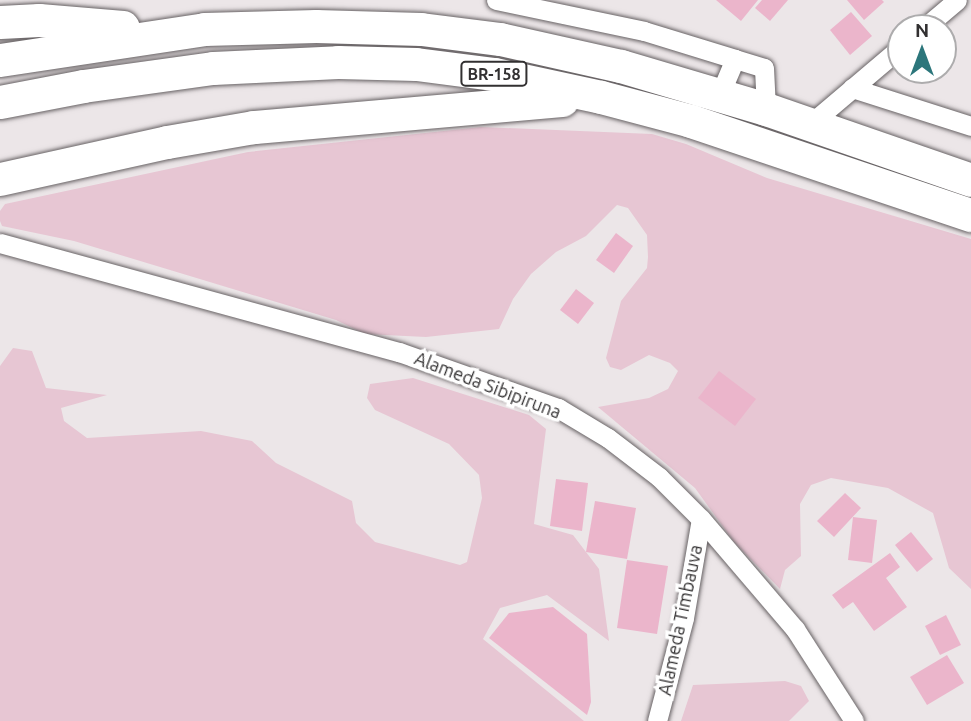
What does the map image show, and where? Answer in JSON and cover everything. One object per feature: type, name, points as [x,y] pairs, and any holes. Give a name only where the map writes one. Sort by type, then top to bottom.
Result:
[{"type":"highway","name":"BR-158","points":[[0,22],[66,21],[167,32]]},
{"type":"highway","name":"BR-158","points":[[0,61],[167,32],[316,26],[421,29],[541,48],[621,66],[720,94],[971,180]]},
{"type":"highway","name":"BR-158","points":[[0,102],[213,68],[338,62],[416,64],[494,74],[601,97],[691,121],[971,215]]},
{"type":"highway","name":"BR-158","points":[[0,179],[167,142],[254,127],[601,97]]},
{"type":"street","points":[[496,0],[644,31],[764,68],[766,109]]},
{"type":"street","points":[[940,14],[957,0]]},
{"type":"street","points":[[720,94],[735,59]]},
{"type":"street","points":[[809,125],[887,59]]},
{"type":"street","points":[[852,88],[971,126]]},
{"type":"street","name":"Alameda Sibipiruna","points":[[0,243],[399,352],[558,408],[608,438],[659,477],[701,519],[795,629],[853,721]]},
{"type":"street","name":"Alameda Timbauva","points":[[657,721],[684,618],[701,519]]},
{"type":"shaded area","points":[[481,127],[652,134],[686,144],[767,178],[971,239],[971,589],[949,568],[933,513],[888,488],[831,478],[811,485],[800,504],[801,556],[785,570],[780,589],[734,542],[695,488],[598,407],[649,398],[668,389],[678,371],[670,363],[649,355],[621,370],[610,367],[606,358],[621,301],[647,268],[647,235],[628,208],[617,205],[586,236],[556,252],[531,274],[513,299],[499,329],[426,337],[365,334],[336,320],[74,241],[2,226],[0,221],[0,211],[5,204],[248,152]]},
{"type":"shaded area","points":[[13,348],[32,351],[46,388],[107,395],[61,408],[64,421],[87,438],[201,431],[252,441],[276,463],[352,501],[356,523],[375,542],[460,565],[467,562],[482,498],[479,475],[449,444],[375,410],[367,398],[370,384],[413,378],[529,415],[546,429],[534,524],[573,535],[599,569],[609,641],[547,595],[500,608],[483,639],[584,721],[0,721],[0,366]]},
{"type":"shaded area","points":[[785,681],[801,686],[809,701],[789,721],[681,721],[693,685]]},
{"type":"building","points":[[716,0],[758,0],[741,21]]},
{"type":"building","points":[[762,0],[788,0],[770,21],[755,8]]},
{"type":"building","points":[[847,0],[882,0],[884,2],[864,20]]},
{"type":"building","points":[[851,12],[872,36],[850,55],[830,30]]},
{"type":"building","points":[[616,233],[633,246],[614,273],[596,260]]},
{"type":"building","points":[[576,289],[594,303],[578,324],[560,310]]},
{"type":"building","points":[[719,371],[756,399],[735,426],[698,398]]},
{"type":"building","points":[[556,479],[588,483],[582,531],[550,526]]},
{"type":"building","points":[[845,493],[861,508],[834,537],[817,521]]},
{"type":"building","points":[[595,501],[636,508],[627,559],[586,552]]},
{"type":"building","points":[[853,517],[877,520],[872,563],[848,560]]},
{"type":"building","points":[[911,532],[933,559],[917,572],[895,545]]},
{"type":"building","points":[[890,553],[900,567],[886,578],[907,607],[874,631],[853,602],[843,609],[832,595]]},
{"type":"building","points":[[627,560],[668,566],[657,634],[617,628]]},
{"type":"building","points":[[553,607],[587,634],[591,702],[587,715],[489,638],[509,613]]},
{"type":"building","points":[[946,615],[961,645],[940,655],[925,626]]},
{"type":"building","points":[[947,655],[964,683],[927,705],[910,677]]}]
